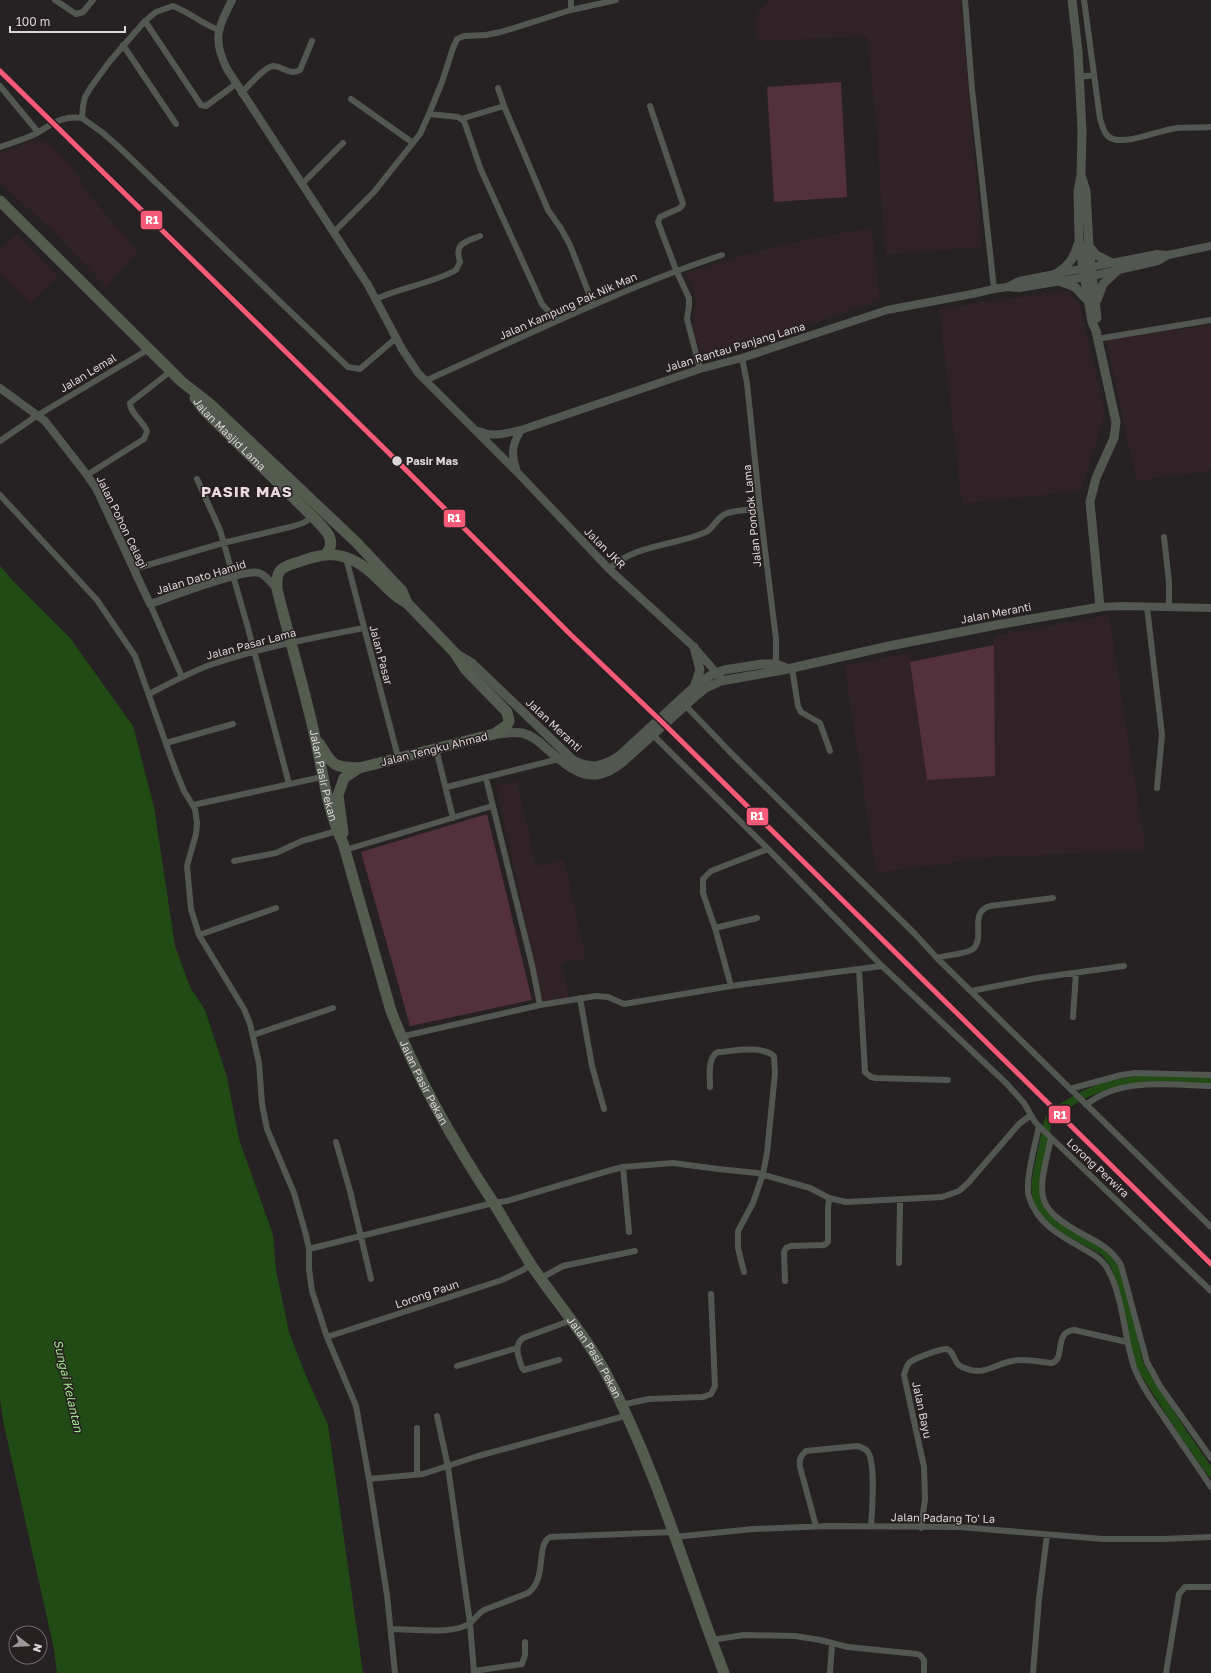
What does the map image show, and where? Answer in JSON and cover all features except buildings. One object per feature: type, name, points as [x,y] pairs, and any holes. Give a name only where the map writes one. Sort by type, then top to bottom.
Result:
[{"type":"highway","name":"Jalan Masjid Lama","points":[[0,202],[218,418],[313,517],[330,538],[330,549],[325,555]]},
{"type":"highway","name":"Jalan Masjid Lama","points":[[218,418],[356,542],[402,591],[407,603]]},
{"type":"highway","name":"Jalan Masjid Lama","points":[[325,555],[346,558],[363,565],[395,597],[407,603],[454,652],[466,670],[507,712]]},
{"type":"highway","points":[[277,589],[277,575],[284,566],[325,555]]},
{"type":"highway","name":"Jalan Pasir Pekan","points":[[277,589],[315,737],[322,777],[344,847],[388,1004],[400,1036],[429,1097],[471,1170],[530,1264],[572,1320],[594,1353],[608,1378],[647,1462],[724,1673]]},
{"type":"highway","points":[[507,712],[508,699]]},
{"type":"highway","name":"Jalan Tengku Ahmad","points":[[359,768],[494,734],[507,725],[509,721],[507,712]]},
{"type":"highway","points":[[315,737],[328,759],[333,764],[344,767],[359,768]]},
{"type":"highway","points":[[344,847],[338,795],[344,778],[359,768]]},
{"type":"main road","points":[[1072,0],[1082,130],[1081,175],[1078,192],[1079,238],[1092,304],[1098,321],[1097,335],[1116,422],[1114,438],[1096,478],[1090,502],[1100,607]]},
{"type":"main road","points":[[1081,175],[1086,191],[1089,246],[1087,273]]},
{"type":"main road","points":[[1079,238],[1073,259],[1056,278],[1075,287],[1092,304]]},
{"type":"main road","points":[[1089,246],[1101,259],[1115,266],[1092,304]]},
{"type":"main road","name":"Jalan Meranti","points":[[494,734],[521,732],[537,739],[559,759],[579,772],[586,775],[603,775],[616,769],[695,686],[702,680],[717,672],[751,665],[790,668],[996,624],[1100,607]]},
{"type":"main road","points":[[694,647],[700,670],[695,686]]},
{"type":"main road","name":"Jalan Meranti","points":[[454,652],[472,663],[573,760],[585,766],[600,766],[610,762],[654,730]]},
{"type":"main road","name":"Jalan Meranti","points":[[668,715],[685,705],[706,688],[721,681],[776,668]]},
{"type":"main road","points":[[600,766],[603,775]]},
{"type":"street","points":[[55,0],[76,14],[83,12],[92,0]]},
{"type":"street","points":[[82,118],[83,106],[91,87],[123,45],[145,21],[156,12],[173,6],[180,8],[200,22],[219,30],[232,0]]},
{"type":"street","points":[[571,0],[571,10]]},
{"type":"street","points":[[334,232],[374,192],[413,143],[430,114],[454,43],[460,37],[501,32],[571,10],[616,0]]},
{"type":"street","points":[[966,0],[973,96],[994,289]]},
{"type":"street","points":[[1084,0],[1100,119],[1104,133],[1111,138],[1120,140],[1177,128],[1211,127]]},
{"type":"street","points":[[145,21],[201,105],[206,106],[236,84]]},
{"type":"street","name":"Jalan JKR","points":[[219,30],[218,45],[221,57],[236,84],[368,285],[411,364],[425,381],[518,473],[609,569],[694,647],[717,672],[721,681]]},
{"type":"street","points":[[242,93],[261,74],[273,66],[293,72],[300,70],[312,41]]},
{"type":"street","points":[[123,45],[176,124]]},
{"type":"street","points":[[1079,77],[1094,76]]},
{"type":"street","points":[[0,86],[38,132]]},
{"type":"street","points":[[498,88],[504,106],[548,210],[560,226],[570,245],[593,304]]},
{"type":"street","points":[[351,99],[413,143]]},
{"type":"street","points":[[430,114],[461,119],[504,106]]},
{"type":"street","points":[[650,106],[683,204],[680,208],[660,217],[658,220],[676,270],[689,298],[687,319],[700,369]]},
{"type":"street","points":[[0,147],[38,132],[57,120],[72,117],[82,118],[103,133],[121,149],[348,367],[360,369],[396,338]]},
{"type":"street","points":[[461,119],[464,121],[481,170],[542,304],[557,321]]},
{"type":"street","points":[[302,184],[343,143]]},
{"type":"street","points":[[376,300],[393,292],[414,286],[456,270],[460,262],[458,254],[459,248],[465,243],[480,236]]},
{"type":"street","name":"Jalan Rantau Panjang Lama","points":[[474,430],[490,436],[496,436],[521,430],[700,369],[742,358],[887,310],[1007,287],[1019,281],[1056,278],[1087,273],[1157,254],[1168,255],[1211,246]]},
{"type":"street","name":"Jalan Kampung Pak Nik Man","points":[[425,381],[593,304],[676,270],[722,255]]},
{"type":"street","points":[[1097,335],[1211,320]]},
{"type":"street","name":"Jalan Lemal","points":[[0,441],[38,415],[149,349]]},
{"type":"street","name":"Jalan Pondok Lama","points":[[742,358],[747,383],[760,509],[776,640],[776,668]]},
{"type":"street","points":[[87,475],[144,439],[147,431],[145,426],[131,408],[130,403],[171,371]]},
{"type":"street","name":"Jalan Pohon Celagi","points":[[0,388],[38,415],[52,429],[87,475],[97,490],[150,604]]},
{"type":"street","points":[[518,473],[513,460],[513,447],[515,439],[521,430]]},
{"type":"street","points":[[198,479],[217,524],[223,543],[289,784]]},
{"type":"street","points":[[0,495],[97,600],[135,656],[149,694],[153,710],[184,791],[193,805],[196,815],[196,834],[187,866],[191,909],[199,934],[244,1009],[253,1035],[259,1063],[262,1104],[267,1129],[294,1193],[309,1249],[309,1269],[312,1291],[327,1337],[356,1406],[370,1479],[391,1629],[395,1673]]},
{"type":"street","points":[[609,569],[622,560],[640,552],[706,532],[712,528],[720,517],[727,513],[760,509]]},
{"type":"street","points":[[134,569],[223,543],[294,526],[313,517]]},
{"type":"street","points":[[1164,537],[1169,582],[1169,607]]},
{"type":"street","name":"Jalan Pasar","points":[[346,558],[398,757]]},
{"type":"street","name":"Jalan Dato Hamid","points":[[150,604],[232,576],[251,572],[257,572],[264,576],[277,589]]},
{"type":"street","points":[[150,604],[182,677]]},
{"type":"street","name":"Jalan Meranti","points":[[1100,607],[1211,608]]},
{"type":"street","points":[[1147,607],[1162,735],[1157,788]]},
{"type":"street","name":"Jalan Pasar Lama","points":[[149,694],[182,677],[213,664],[290,642],[364,628]]},
{"type":"street","points":[[790,668],[798,706],[801,712],[820,723],[830,751]]},
{"type":"street","points":[[685,705],[733,755],[915,934],[970,991],[1211,1227]]},
{"type":"street","points":[[166,743],[233,724]]},
{"type":"street","name":"Lorong Perwira","points":[[654,730],[882,966],[1006,1083],[1024,1103],[1041,1128],[1211,1291]]},
{"type":"street","points":[[436,749],[447,787],[453,818]]},
{"type":"street","points":[[447,787],[559,759]]},
{"type":"street","points":[[193,805],[322,777]]},
{"type":"street","points":[[486,778],[532,965],[540,1005]]},
{"type":"street","points":[[344,847],[492,806]]},
{"type":"street","points":[[234,861],[276,853],[302,841],[338,831]]},
{"type":"street","points":[[731,986],[715,928],[703,892],[703,879],[711,871],[768,848]]},
{"type":"street","points":[[938,958],[969,951],[974,948],[977,938],[979,914],[984,908],[1053,898]]},
{"type":"street","points":[[199,934],[276,908]]},
{"type":"street","points":[[715,928],[757,918]]},
{"type":"street","points":[[400,1036],[540,1005],[580,998],[603,996],[624,1004],[731,986],[882,966]]},
{"type":"street","points":[[970,991],[1076,972],[1124,966]]},
{"type":"street","points":[[859,969],[865,1072],[871,1077],[876,1078],[948,1080]]},
{"type":"street","points":[[1072,1017],[1076,972]]},
{"type":"street","points":[[580,998],[592,1066],[604,1109]]},
{"type":"street","points":[[253,1035],[333,1008]]},
{"type":"street","points":[[710,1087],[711,1060],[712,1056],[718,1052],[761,1050],[769,1052],[774,1056],[775,1074],[767,1153],[763,1174],[753,1203],[738,1231],[738,1248],[744,1272]]},
{"type":"street","points":[[1072,1092],[1121,1075],[1135,1073],[1211,1074]]},
{"type":"street","points":[[1084,1104],[1103,1094],[1138,1085],[1211,1086]]},
{"type":"street","points":[[309,1249],[493,1203],[506,1202],[623,1167],[678,1163],[712,1169],[763,1174],[810,1188],[829,1198],[846,1202],[942,1197],[959,1192],[1019,1124],[1031,1115]]},
{"type":"street","points":[[1041,1128],[1032,1162],[1028,1196],[1034,1210],[1046,1225],[1058,1235],[1091,1253],[1107,1268],[1116,1292],[1134,1366],[1146,1391],[1211,1487]]},
{"type":"street","points":[[1050,1137],[1042,1179],[1043,1199],[1046,1208],[1065,1223],[1107,1247],[1116,1257],[1121,1265],[1147,1362],[1160,1386],[1211,1458]]},
{"type":"street","points":[[336,1142],[371,1279]]},
{"type":"street","points":[[623,1167],[629,1232]]},
{"type":"street","points":[[785,1281],[784,1252],[786,1248],[791,1246],[824,1245],[828,1242],[829,1198]]},
{"type":"street","points":[[898,1262],[900,1200]]},
{"type":"street","points":[[540,1278],[563,1266],[635,1251]]},
{"type":"street","name":"Lorong Paun","points":[[327,1337],[502,1280],[522,1270],[530,1264]]},
{"type":"street","points":[[370,1479],[416,1475],[448,1467],[478,1456],[623,1411],[649,1399],[703,1397],[711,1394],[715,1386],[711,1294]]},
{"type":"street","points":[[559,1360],[524,1370],[522,1368],[517,1348],[519,1341],[523,1338],[572,1320]]},
{"type":"street","name":"Jalan Bayu","points":[[921,1528],[926,1481],[919,1438],[904,1375],[905,1369],[909,1363],[915,1359],[947,1349],[952,1352],[958,1366],[970,1370],[987,1370],[1012,1360],[1052,1364],[1057,1360],[1065,1334],[1069,1330],[1127,1342]]},
{"type":"street","points":[[457,1366],[517,1348]]},
{"type":"street","points":[[437,1416],[448,1467],[470,1623],[474,1672],[522,1664],[525,1655],[525,1642]]},
{"type":"street","points":[[416,1475],[417,1428]]},
{"type":"street","points":[[816,1526],[800,1467],[799,1461],[801,1455],[806,1451],[857,1446],[867,1450],[870,1456],[873,1487],[871,1527]]},
{"type":"street","name":"Jalan Padang To' La","points":[[470,1623],[478,1613],[528,1593],[533,1589],[539,1580],[545,1540],[550,1537],[673,1534],[816,1526],[921,1528],[960,1527],[1126,1540],[1211,1537]]},
{"type":"street","points":[[1033,1673],[1039,1599],[1047,1535]]},
{"type":"street","points":[[1166,1673],[1179,1594],[1185,1588],[1211,1587]]},
{"type":"street","points":[[391,1629],[444,1629],[457,1628],[470,1623]]},
{"type":"street","points":[[711,1640],[744,1635],[770,1635],[809,1638],[848,1648],[920,1655],[924,1660],[924,1673]]},
{"type":"street","points":[[830,1673],[832,1644]]},
{"type":"shaded area","points":[[769,0],[961,0],[982,247],[885,255],[877,136],[867,37],[756,41],[755,17]]},
{"type":"shaded area","points":[[841,82],[847,197],[774,202],[767,87]]},
{"type":"shaded area","points":[[41,140],[50,145],[72,167],[92,198],[138,252],[106,287],[51,229],[0,183],[0,153],[31,141]]},
{"type":"shaded area","points":[[872,227],[880,300],[804,327],[702,359],[692,326],[696,300],[687,272],[779,245]]},
{"type":"shaded area","points":[[17,233],[58,277],[30,304],[0,274],[0,249]]},
{"type":"shaded area","points":[[1069,290],[1080,305],[1105,413],[1081,491],[962,504],[939,309]]},
{"type":"shaded area","points":[[1211,325],[1211,471],[1136,481],[1106,340]]},
{"type":"shaded area","points":[[1109,615],[1146,851],[995,857],[876,873],[844,665],[909,653],[927,780],[995,776],[994,636]]},
{"type":"shaded area","points":[[994,645],[995,776],[927,780],[910,662]]},
{"type":"shaded area","points":[[517,781],[536,866],[564,859],[586,958],[562,963],[569,997],[543,1003],[496,786]]},
{"type":"shaded area","points":[[487,814],[532,1000],[410,1026],[361,852]]},
{"type":"water","name":"Sungai Kelantan","points":[[0,566],[70,638],[133,726],[154,807],[175,946],[190,987],[205,1010],[227,1077],[239,1139],[273,1235],[276,1270],[289,1332],[306,1376],[328,1425],[363,1673],[57,1673],[54,1649],[3,1421],[0,1399]]},
{"type":"waterway","points":[[1211,1081],[1157,1079],[1122,1082],[1105,1086],[1088,1093],[1064,1106],[1055,1112],[1048,1121],[1035,1186],[1040,1208],[1047,1217],[1059,1227],[1105,1252],[1114,1264],[1121,1282],[1138,1359],[1142,1369],[1181,1430],[1211,1473]]},
{"type":"transit line","name":"R1","points":[[0,71],[1211,1264]]},
{"type":"place","name":"Pasir Mas","points":[[397,461]]},
{"type":"district","name":"PASIR MAS","points":[[247,492]]}]
